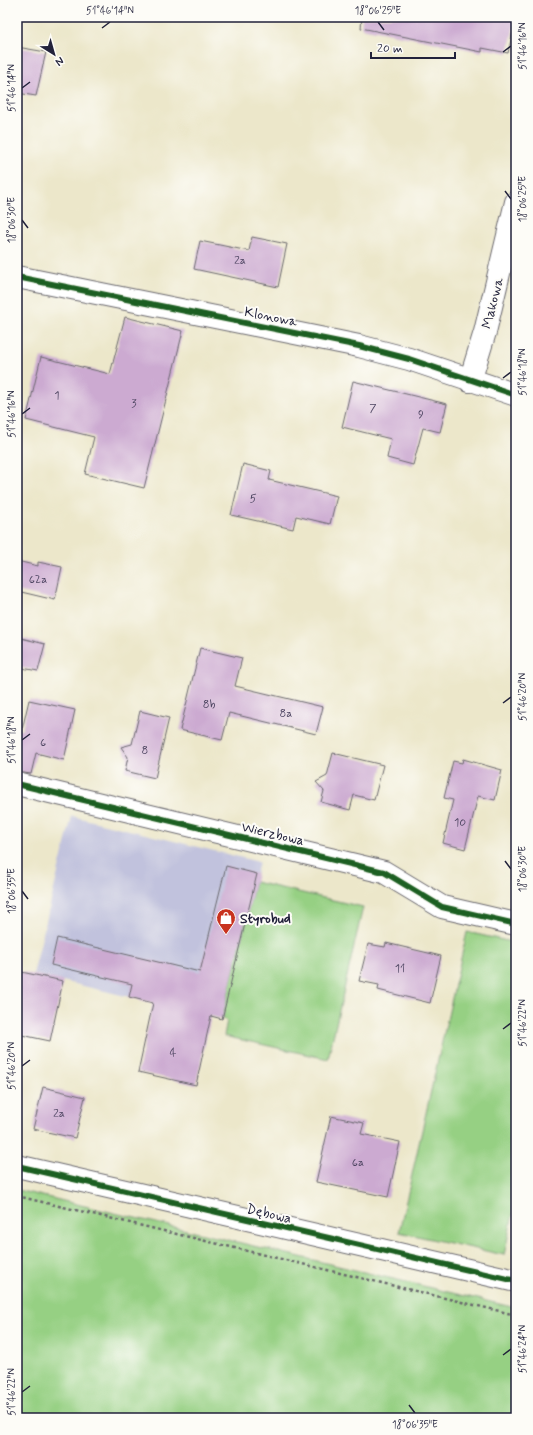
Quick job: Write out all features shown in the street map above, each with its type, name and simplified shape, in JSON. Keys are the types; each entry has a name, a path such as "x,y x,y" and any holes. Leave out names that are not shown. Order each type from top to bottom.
{"street":[{"name":"Makowa","path":"470,381 485,332 516,202"},
{"name":"Klonowa","path":"17,277 359,346 408,359 516,396"},
{"name":"Wierzbowa","path":"17,784 384,872 442,907 516,924"},
{"name":"Dębowa","path":"17,1166 516,1281"}],"path":[{"path":"17,1196 516,1315"}],"shaded area":[{"path":"72,816 259,862 222,1019 33,974"}],"green space":[{"path":"255,882 363,907 328,1059 224,1036 227,1020 222,1019"},
{"path":"467,932 516,943 516,1201 504,1255 399,1232"},
{"path":"17,1190 516,1308 516,1418 17,1418"}],"building":[{"path":"362,17 516,17 508,53 482,48 482,52 361,28"},
{"path":"17,47 46,52 36,96 17,93"},
{"path":"252,237 287,244 278,287 194,269 200,241 249,251"},
{"path":"125,317 183,331 144,488 85,474 94,437 26,420 41,357 110,374"},
{"path":"353,381 447,404 440,432 423,428 413,465 387,458 391,439 342,427"},
{"path":"243,464 271,471 269,480 337,496 330,524 296,516 293,529 231,515"},
{"path":"17,561 38,566 38,562 62,567 55,600 17,591"},
{"path":"17,637 45,644 38,671 17,667"},
{"path":"200,648 242,658 235,686 323,707 316,734 229,713 222,740 180,730"},
{"path":"29,700 75,710 64,760 36,753 31,774 17,772 17,729 22,730"},
{"path":"140,711 169,718 155,778 125,771 128,757 121,747 132,744"},
{"path":"333,753 383,765 374,800 354,795 350,810 321,802 324,791 316,782 327,776"},
{"path":"463,759 502,770 495,800 478,796 465,849 443,843 453,800 444,798 453,761 462,763"},
{"path":"226,866 257,874 222,1019 211,1016 196,1085 138,1072 153,1003 129,997 132,984 51,965 57,938 200,972"},
{"path":"386,943 441,956 430,1003 378,990 379,985 359,981 368,944 385,947"},
{"path":"17,971 63,981 50,1041 17,1034"},
{"path":"43,1087 85,1097 75,1138 33,1129"},
{"path":"331,1116 364,1123 361,1134 400,1142 388,1197 316,1182"}],"cycle path":[{"path":"17,277 359,346 409,359 516,395"},
{"path":"17,784 384,872 442,907 516,924"},
{"path":"17,1166 516,1281"}],"place":[{"name":"Styrobud","path":"226,935"}]}
